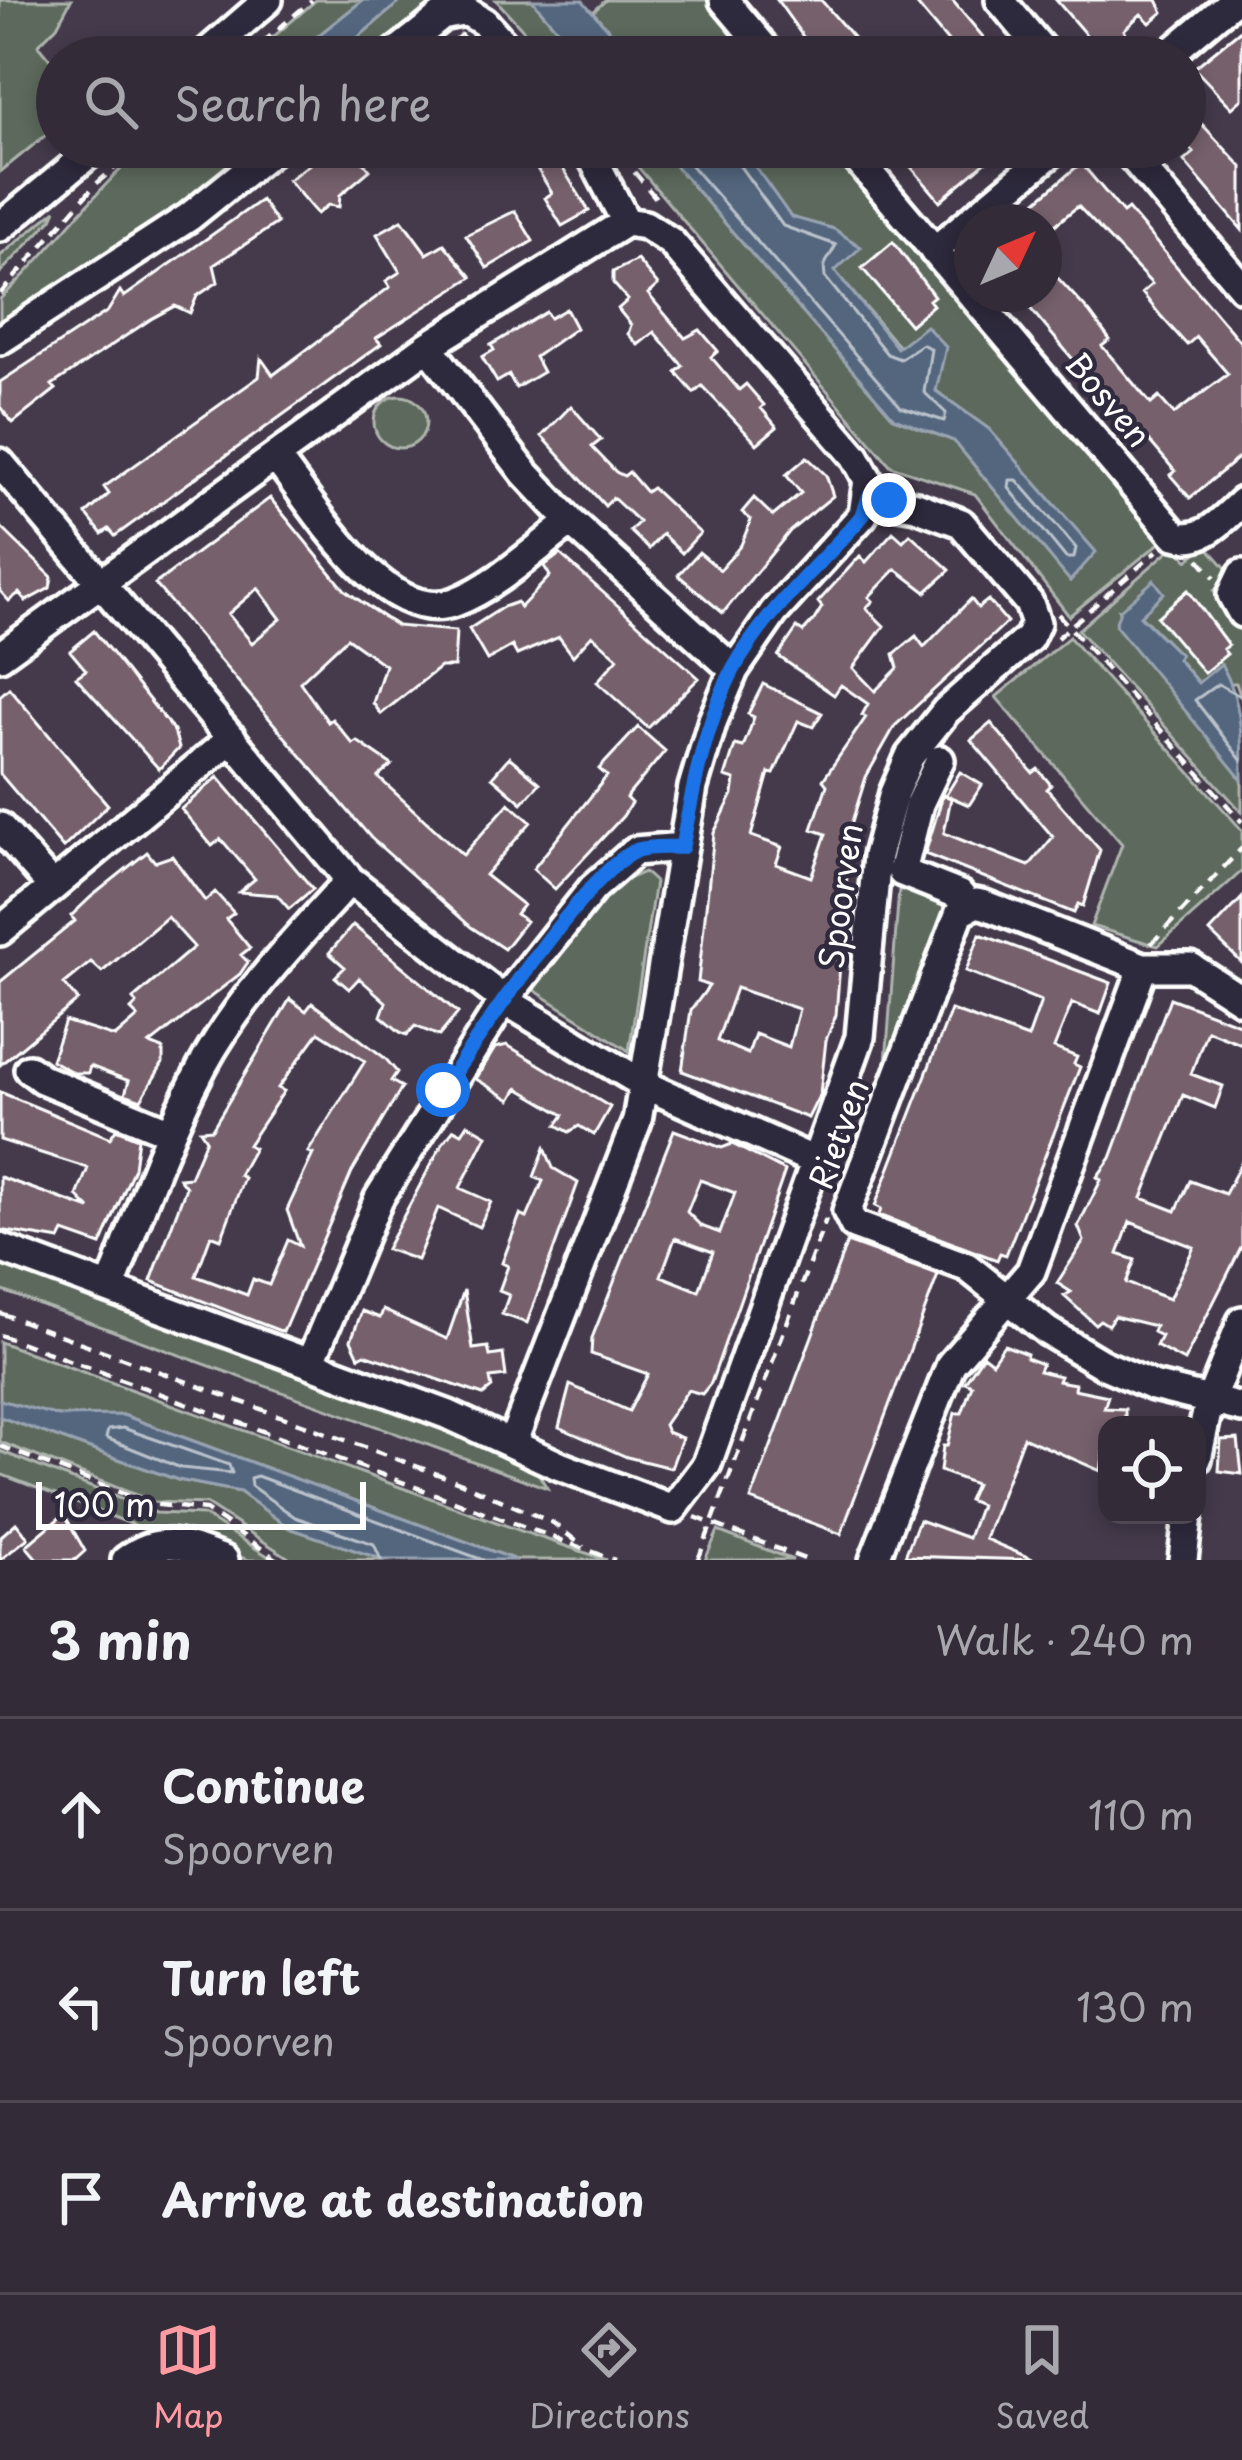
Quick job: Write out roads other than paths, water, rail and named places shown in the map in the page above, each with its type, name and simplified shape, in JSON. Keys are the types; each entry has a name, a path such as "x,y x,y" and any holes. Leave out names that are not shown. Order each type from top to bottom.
{"street":[{"path":"226,36 268,0"},
{"path":"724,0 754,36"},
{"path":"1000,0 1030,36"},
{"path":"1191,36 1234,0"},
{"path":"417,36 442,16 466,10 496,36"},
{"path":"0,238 9,221 73,168"},
{"path":"0,340 189,217 251,168"},
{"path":"598,168 626,222"},
{"name":"Bosven","path":"865,168 1182,538 1206,533 1242,502"},
{"path":"934,251 1033,168"},
{"path":"1142,168 1242,287"},
{"path":"0,656 428,346 626,222 645,225 671,242 855,456 868,480 863,515 774,612 734,670 693,787 645,1085 613,1194 513,1442"},
{"path":"428,346 525,473 571,522 734,670"},
{"path":"276,458 367,572 394,594 426,604 450,604 478,591 571,522"},
{"path":"0,463 350,880 504,1000 645,1085 815,1161"},
{"name":"Spoorven","path":"0,1248 310,1363 673,1509 707,1464 860,1036 877,856 894,793 910,756 946,711 1029,638 1036,623 1030,602 961,523 869,497"},
{"path":"0,931 232,738"},
{"path":"940,760 919,804 902,872 960,895 968,906 985,905 1143,967 1191,967 1242,1000"},
{"path":"0,827 52,886"},
{"path":"310,1363 379,1198 504,1000 593,888 635,851 682,847"},
{"path":"111,1287 170,1132 204,1064 247,999 350,880"},
{"name":"Rietven","path":"968,906 960,912 848,1219 967,1268 1102,1364 1209,1402 1242,1408"},
{"path":"874,1560 951,1364 1031,1271 1143,967"},
{"path":"28,1069 170,1132"},
{"path":"1206,1416 1242,1321"},
{"path":"1183,1560 1187,1524"},
{"path":"126,1560 143,1547 167,1540 224,1560"}],"water":[{"path":"363,0 402,0 360,36 318,36"},
{"path":"532,0 582,0 614,36 563,36"},
{"path":"677,168 756,168 791,217 834,229 861,247 835,271 897,348 926,326 946,347 936,391 989,429 1096,552 1070,581 954,441 894,418"},
{"path":"1154,580 1164,593 1140,616 1180,655 1177,659 1198,683 1221,664 1228,677 1239,719 1242,780 1115,625 1120,610"},
{"path":"0,1400 59,1416 123,1415 516,1560 384,1560 289,1528 240,1492 178,1480 0,1417"}]}
